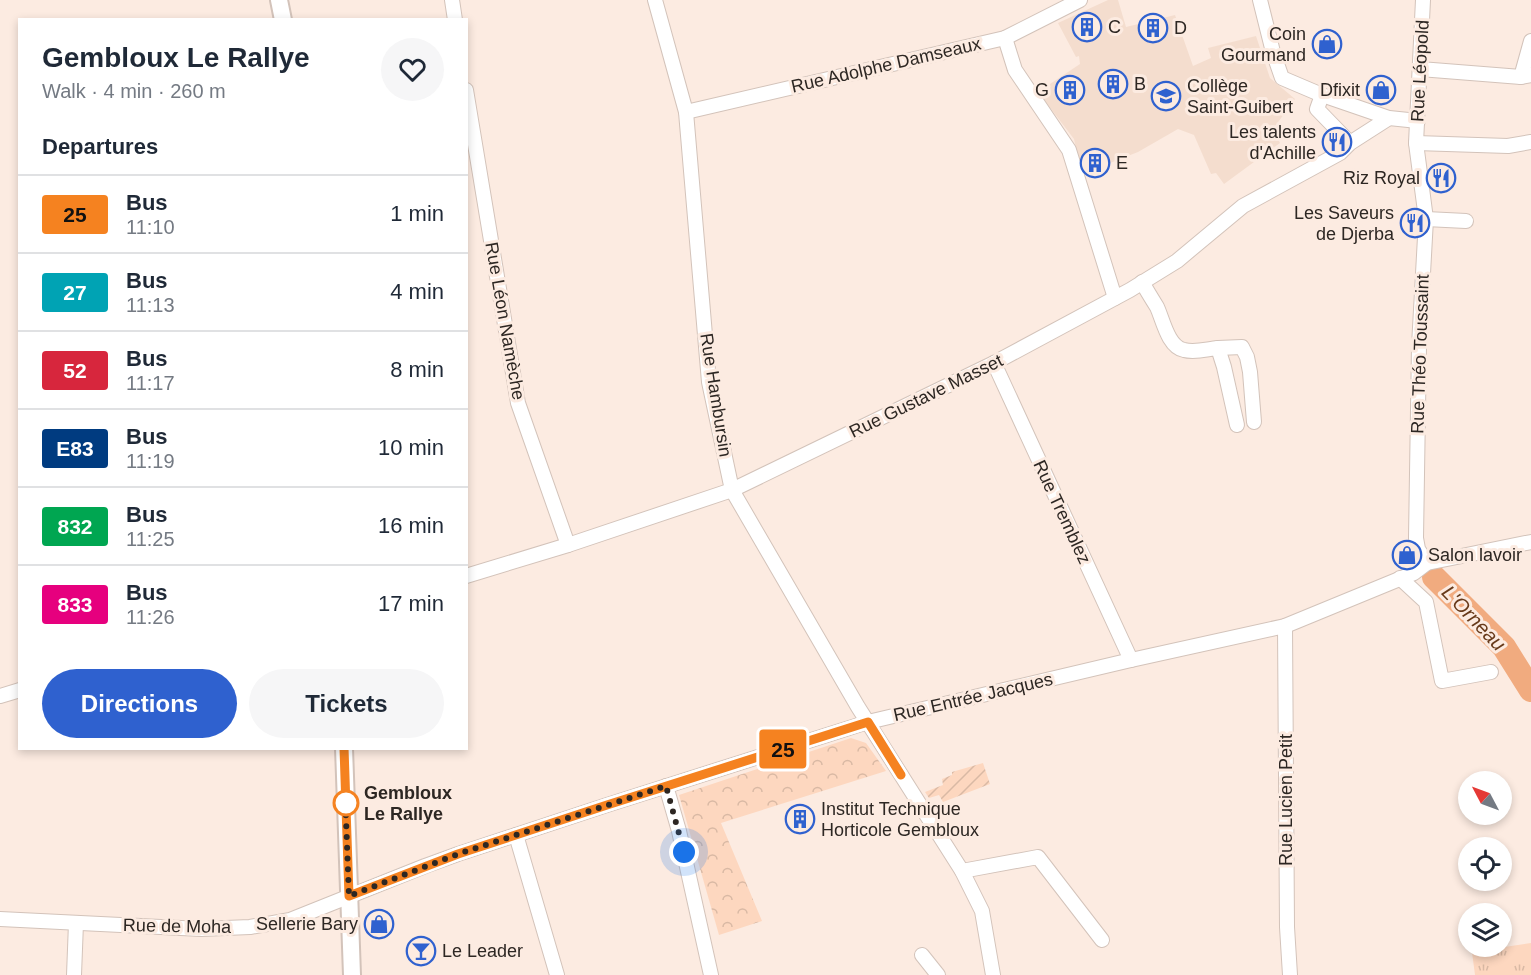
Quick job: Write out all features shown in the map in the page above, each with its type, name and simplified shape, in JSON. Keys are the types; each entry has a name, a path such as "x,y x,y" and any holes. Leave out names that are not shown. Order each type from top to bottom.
{"main road":[{"path":"279,0 283,18"},
{"path":"344,750 352,975"}],"street":[{"path":"452,0 455,18"},
{"name":"Rue Hambursin","path":"655,0 686,112 710,382 732,490 868,722 962,871 982,911 993,975"},
{"name":"Rue Adolphe Damseaux","path":"686,112 1005,38 1080,0"},
{"path":"1260,0 1272,52 1282,78 1322,95 1389,118 1418,121"},
{"name":"Rue Léopold","path":"1416,143 1423,0"},
{"path":"1005,38 1015,70 1069,150 1115,298"},
{"path":"1420,69 1526,76 1531,41"},
{"path":"1322,95 1317,109 1350,143"},
{"name":"Rue Léon Namèche","path":"468,102 518,403 568,545"},
{"name":"Rue Gustave Masset","path":"468,575 568,545 732,490 994,363 1115,298 1177,261 1243,206 1340,153 1350,143 1389,118"},
{"path":"1416,143 1493,150 1531,142"},
{"name":"Rue Théo Toussaint","path":"1416,143 1426,219 1419,346 1416,538 1418,549 1426,563"},
{"path":"1426,219 1466,221"},
{"path":"1142,282 1170,337 1181,350 1242,347 1247,357 1254,422"},
{"path":"1218,348 1237,425"},
{"name":"Rue Tremblez","path":"994,363 1131,660"},
{"path":"1426,563 1531,542"},
{"name":"Rue Entrée Jacques","path":"349,896 425,866 516,835 868,722 1285,626 1400,579 1426,563"},
{"path":"1400,579 1426,602 1442,681 1491,672"},
{"name":"Rue Lucien Petit","path":"1285,626 1287,927 1290,975"},
{"path":"0,696 18,691"},
{"path":"666,786 679,831 711,975"},
{"path":"516,835 557,975"},
{"path":"962,871 1038,856 1102,940"},
{"name":"Rue de Moha","path":"0,919 201,929 250,927 290,920 349,896"},
{"path":"74,975 76,923"},
{"path":"922,955 938,975"}],"shaded area":[{"name":"Collège Saint-Guibert","path":"1108,0 1118,0 1126,27 1175,15 1193,66 1211,58 1208,48 1256,36 1270,78 1295,99 1273,129 1280,143 1224,184 1216,173 1211,174 1194,135 1178,129 1138,152 1082,174 1074,139 1038,92 1080,64 1079,56 1076,57 1058,23"}],"green space":[{"path":"851,738 866,743 886,771 721,823 762,921 719,935 679,795"},
{"path":"983,763 990,784 943,802 939,795 929,798 925,792 943,785 942,779 952,775 952,772"},
{"path":"1531,943 1531,975 1475,975 1473,957 1512,957 1512,946"}],"waterway":[{"name":"L'Orneau","path":"1434,577 1504,647 1531,690"}],"bus line":[{"name":"25","path":"344,750 349,896 458,854 868,722 901,775"}],"place":[{"name":"C","path":"1087,27"},
{"name":"D","path":"1153,28"},
{"name":"Coin Gourmand","path":"1327,44"},
{"name":"B","path":"1113,84"},
{"name":"G","path":"1070,90"},
{"name":"Dfixit","path":"1381,90"},
{"name":"Collège Saint-Guibert","path":"1166,96"},
{"name":"Les talents d'Achille","path":"1337,142"},
{"name":"E","path":"1095,163"},
{"name":"Riz Royal","path":"1441,178"},
{"name":"Les Saveurs de Djerba","path":"1415,223"},
{"name":"Salon lavoir","path":"1407,555"},
{"name":"Gembloux Le Rallye","path":"346,803"},
{"name":"Institut Technique Horticole Gembloux","path":"800,819"},
{"name":"Sellerie Bary","path":"379,924"},
{"name":"Le Leader","path":"421,951"}],"route":[{"path":"346,803 345,793 349,896 458,854 666,786 684,852"}]}
